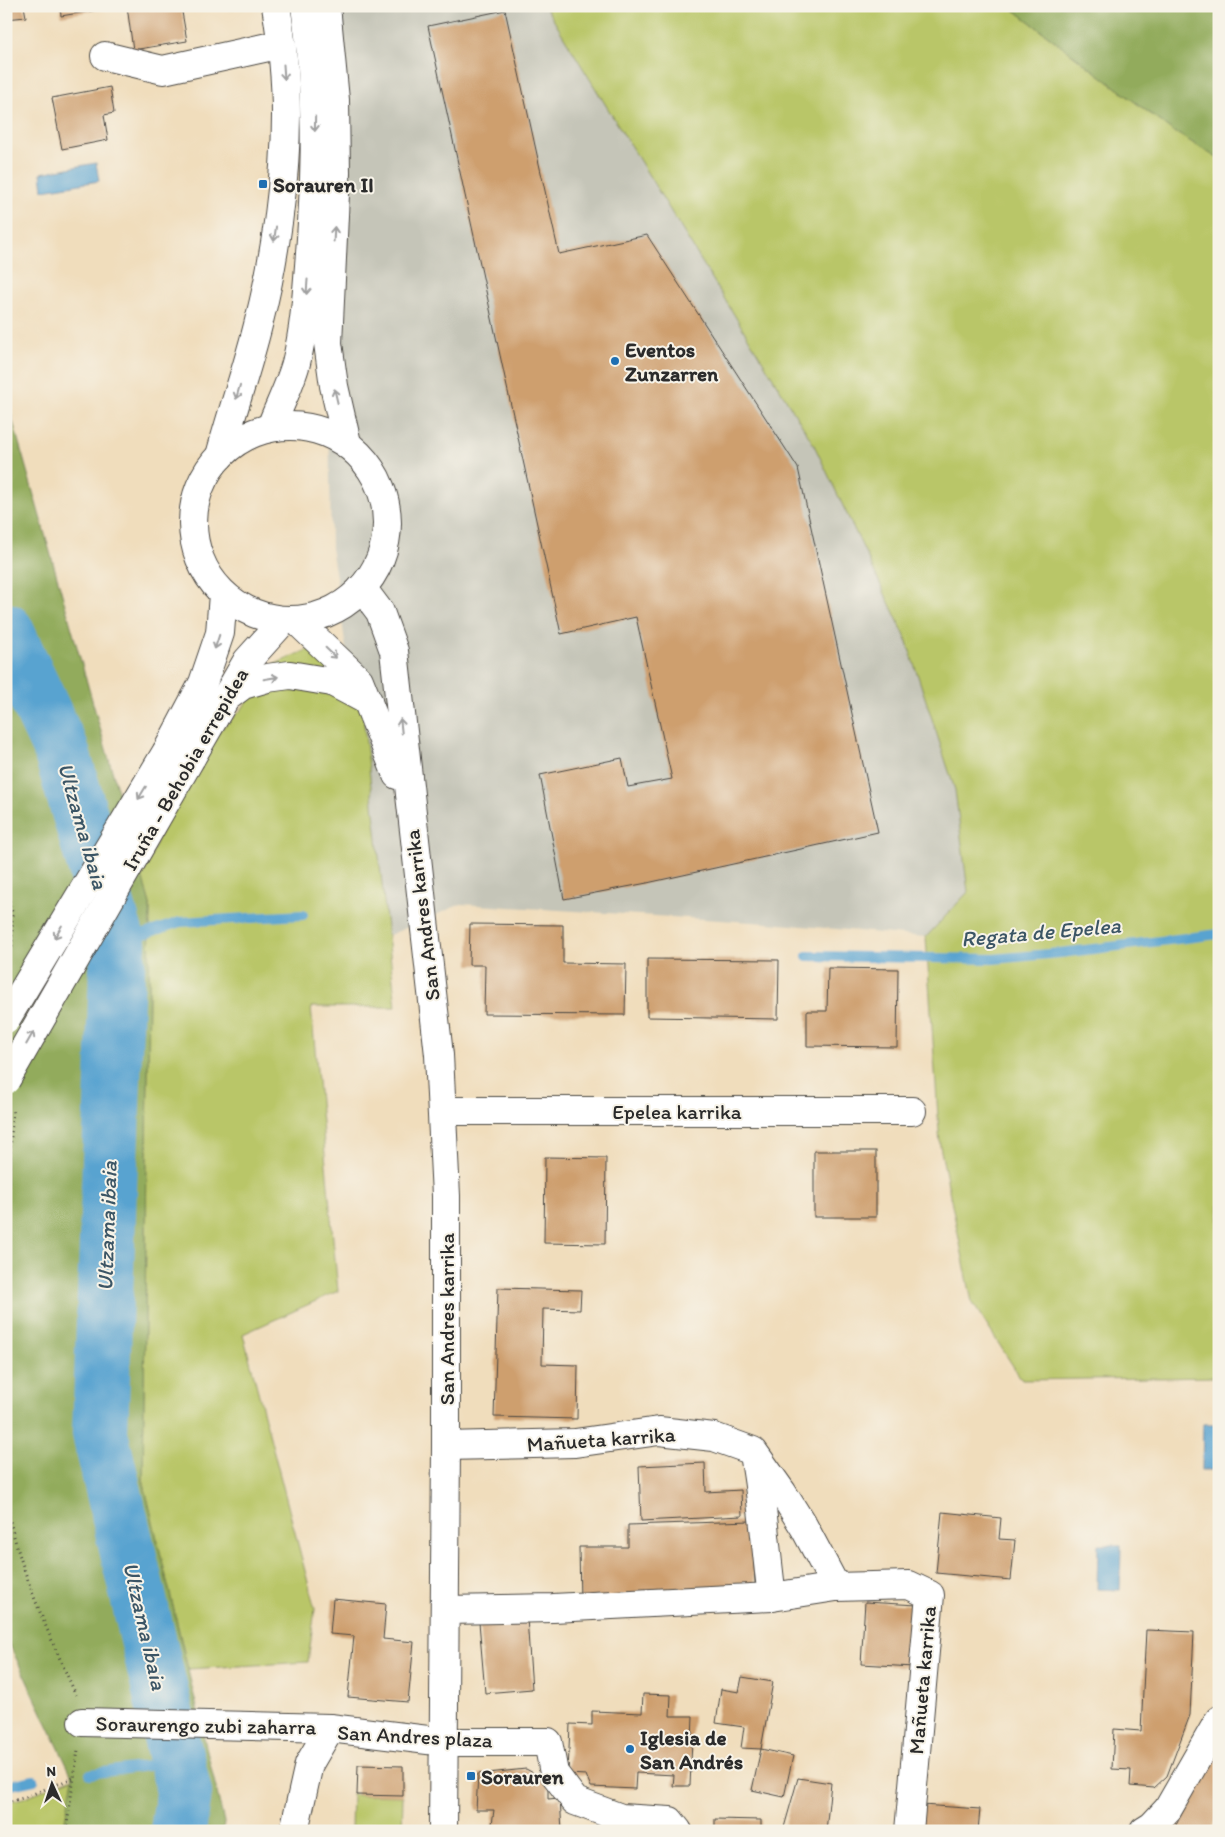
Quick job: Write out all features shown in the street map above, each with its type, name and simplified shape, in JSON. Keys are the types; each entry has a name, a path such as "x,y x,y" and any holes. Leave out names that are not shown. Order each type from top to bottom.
{"main road":[{"path":"220,456 259,322 269,276 284,162 286,115 282,44 276,6"},
{"path":"271,427 296,364 306,312 314,199 315,116 310,37 305,6"},
{"path":"326,6 334,100 336,173 328,343 334,386 347,443"},
{"path":"330,38 333,6"},
{"path":"105,56 164,70 282,44"},
{"path":"301,426 325,431 347,443 367,462 381,486 388,512 387,540 378,566 362,588 343,605 321,615 290,620 255,613 241,607 223,594 209,577 199,558 194,536 193,514 197,493 206,473 220,456 245,436 271,427 301,426"},
{"path":"362,588 380,612 394,651 410,810"},
{"name":"Iruña - Behobia errepidea","path":"6,1080 179,754 220,633 223,594"},
{"path":"290,620 359,680 410,810"},
{"name":"Iruña - Behobia errepidea","path":"6,1019 179,754 227,697 247,661 290,620"},
{"path":"227,697 243,685 267,678 290,675 332,682 368,702"},
{"name":"San Andres karrika","path":"410,810 439,1055 446,1196 443,1831"},
{"name":"Epelea karrika","path":"442,1111 912,1111"},
{"name":"Mañueta karrika","path":"446,1446 575,1443 659,1431 714,1436 753,1451"},
{"path":"753,1451 799,1520 836,1587"},
{"path":"753,1451 763,1505 763,1521 772,1597"},
{"name":"Mañueta karrika","path":"445,1610 553,1608 772,1597 836,1587 908,1585 930,1595 910,1831"},
{"path":"1144,1831 1152,1826 1168,1808 1219,1720"},
{"name":"Soraurengo zubi zaharra","path":"82,1722 330,1728"},
{"name":"San Andres plaza","path":"294,1831 309,1764 330,1728 444,1742 548,1742 554,1773 575,1801 622,1818 670,1821 678,1831"}],"path":[{"path":"6,1502 11,1531 40,1616 78,1699 82,1722 66,1831"},
{"path":"6,1802 23,1798 73,1778"}],"shaded area":[{"path":"317,6 635,6 744,66 1023,935 926,937 768,923 461,904 387,936 331,548 328,343"}],"green space":[{"path":"545,6 1009,6 1173,131 1219,159 1219,1377 1022,1380 972,1302 940,1146 926,937 968,892 955,790 905,636 814,445"},
{"path":"1009,6 1219,6 1219,159 1173,131"},
{"path":"6,397 150,904 143,1480 224,1822 223,1831 63,1831 73,1778 6,1637"},
{"path":"312,648 359,680 396,1007 311,1007 338,1291 243,1334 315,1609 308,1662 188,1669 143,1480 150,904 142,878 191,758 242,709 268,667"},
{"path":"73,1778 65,1831 6,1831 6,1802 23,1798"},
{"path":"352,1794 403,1796 402,1831 351,1831"}],"water":[{"path":"96,163 99,181 43,190 41,173"},
{"path":"1203,1424 1219,1424 1219,1470 1202,1470"},
{"path":"1098,1545 1121,1545 1120,1590 1097,1589"}],"building":[{"path":"6,6 24,6 26,17 6,19"},
{"path":"60,6 115,6 115,7 61,16"},
{"path":"127,6 181,6 187,41 133,50"},
{"name":"Eventos Zunzarren","path":"505,10 559,254 647,235 798,468 878,832 647,883 564,899 540,775 622,758 628,787 672,779 636,617 561,634 428,26"},
{"path":"110,87 114,113 104,115 108,140 62,149 52,98"},
{"path":"470,924 563,925 563,963 626,964 625,1015 484,1014 485,965 469,965"},
{"path":"647,959 779,960 778,1019 647,1017"},
{"path":"828,968 898,969 897,1047 807,1046 807,1011 827,1011"},
{"path":"814,1151 876,1151 876,1217 814,1217"},
{"path":"545,1157 606,1158 605,1244 544,1243"},
{"path":"498,1288 581,1290 580,1310 543,1309 542,1364 578,1365 577,1419 494,1417"},
{"path":"705,1463 706,1492 741,1490 742,1516 641,1521 639,1466"},
{"path":"942,1512 1001,1518 999,1539 1015,1540 1011,1580 936,1573"},
{"path":"751,1521 756,1596 580,1602 579,1547 628,1547 628,1525"},
{"path":"333,1599 386,1604 383,1639 414,1642 408,1702 348,1697 354,1636 330,1634"},
{"path":"865,1602 917,1605 914,1667 861,1664"},
{"path":"527,1618 532,1689 485,1693 479,1622"},
{"path":"1146,1630 1194,1632 1190,1715 1167,1776 1154,1788 1130,1786 1131,1770 1112,1769 1114,1729 1141,1731"},
{"path":"742,1677 773,1682 761,1749 741,1748 744,1727 716,1723 721,1689 739,1692"},
{"name":"Iglesia de San Andrés","path":"643,1694 671,1695 670,1716 693,1716 690,1786 673,1786 674,1775 636,1773 635,1789 591,1787 586,1775 568,1774 570,1724 592,1725 592,1711 642,1713"},
{"path":"761,1749 793,1756 784,1797 752,1790"},
{"path":"1212,1754 1219,1757 1219,1815 1211,1831 1173,1831"},
{"path":"358,1765 403,1766 403,1796 357,1795"},
{"path":"526,1769 548,1781 548,1799 560,1798 562,1831 491,1831 494,1810 476,1810 478,1774"},
{"path":"798,1778 831,1783 826,1831 783,1831"},
{"path":"922,1805 980,1809 978,1831 920,1831"},
{"path":"715,1819 761,1820 761,1831 715,1831"}],"waterway":[{"name":"Ultzama ibaia","path":"6,631 61,750 118,943 100,1433 184,1793 178,1831"},
{"name":"Regata de Epelea","path":"118,943 180,922 303,915"},
{"name":"Regata de Epelea","path":"807,956 993,959 1219,934"},
{"path":"90,1774 176,1762"},
{"path":"6,1786 34,1780"}],"place":[{"name":"Sorauren II","path":"263,184"},
{"name":"Eventos Zunzarren","path":"615,361"},
{"name":"Iglesia de San Andrés","path":"630,1749"},
{"name":"Sorauren","path":"471,1776"}]}
